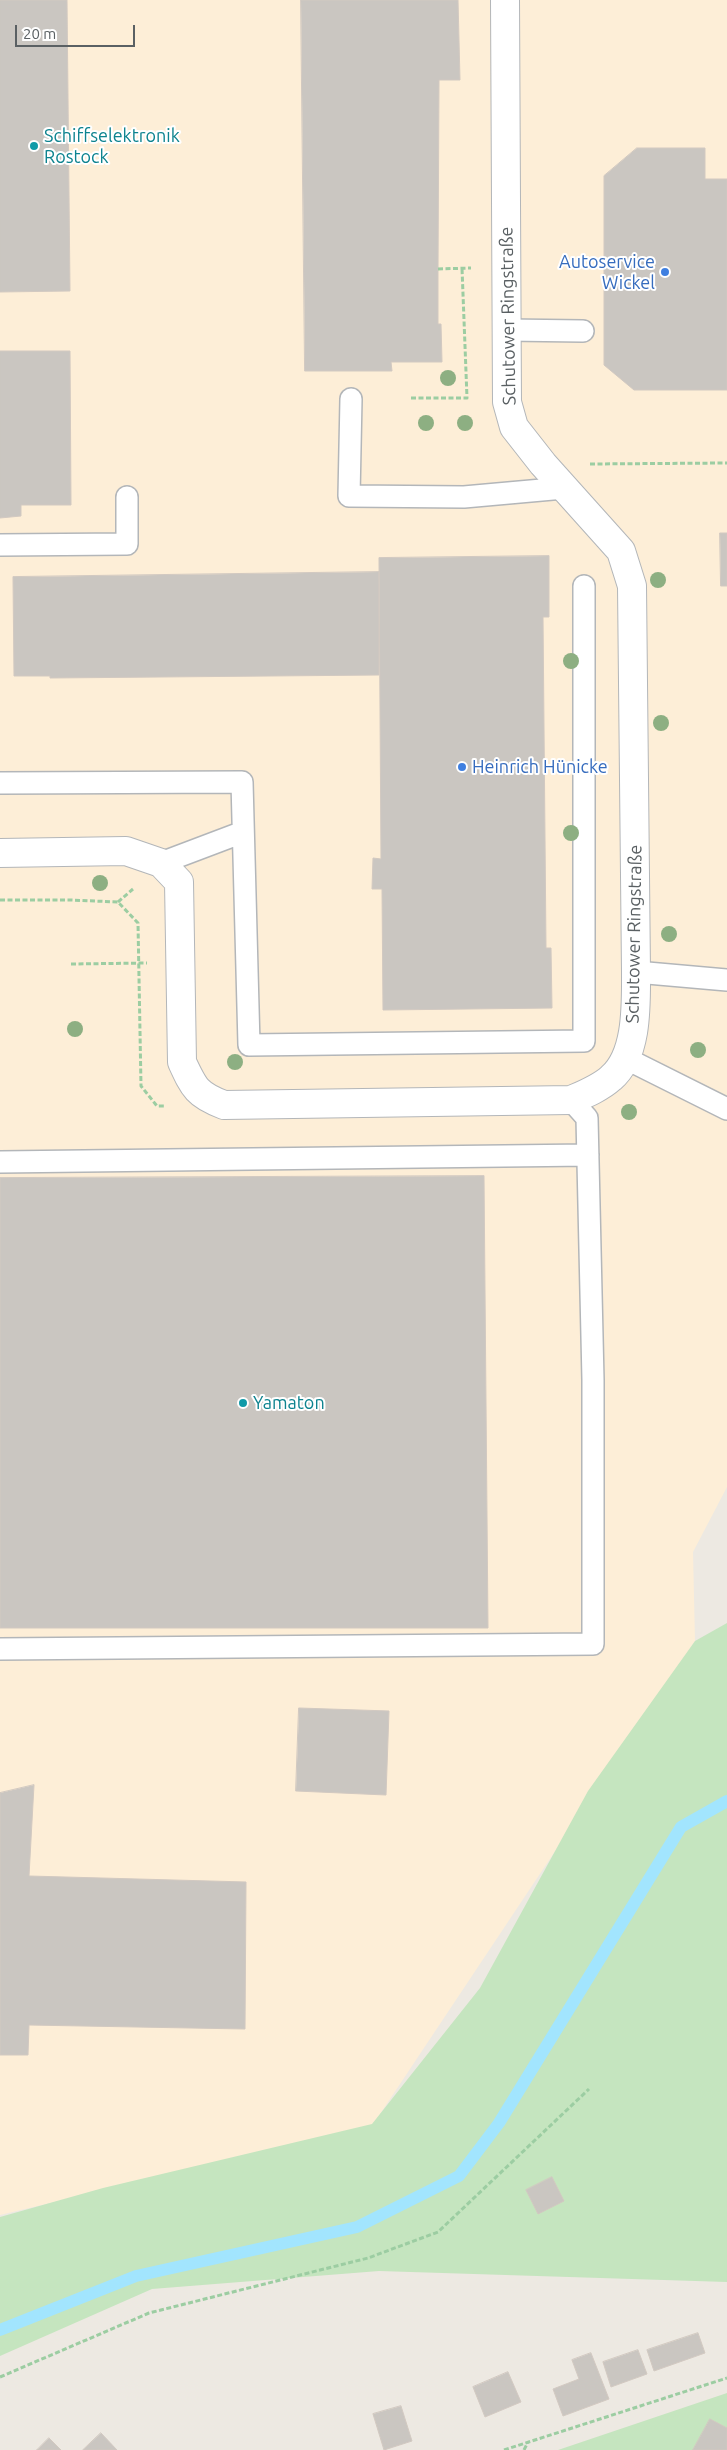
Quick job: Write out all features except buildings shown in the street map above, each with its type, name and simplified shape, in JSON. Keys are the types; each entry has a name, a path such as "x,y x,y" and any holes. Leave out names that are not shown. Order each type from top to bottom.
{"street":[{"name":"Schutower Ringstraße","path":"0,853 126,851 161,863 178,882 182,1062 192,1083 205,1098 224,1106 571,1100 592,1092 613,1077 625,1058 635,1024 636,972 632,586 621,551 543,464 514,427 507,402 506,0"}],"lane":[{"path":"507,330 583,332"},
{"path":"351,399 349,496 464,497 564,488"},
{"path":"0,545 127,544 127,498"},
{"path":"0,784 242,782 249,1045 584,1041 584,586"},
{"path":"161,863 243,832"},
{"path":"636,972 727,980"},
{"path":"625,1058 727,1109"},
{"path":"0,1650 593,1644 592,1380 587,1118 571,1100"},
{"path":"0,1162 588,1155"}],"path":[{"path":"411,398 467,398 462,268"},
{"path":"543,464 727,463"},
{"path":"0,900 118,902 138,923 141,1086 157,1106 224,1106"},
{"path":"71,964 180,963"},
{"path":"0,2377 149,2313 368,2258 438,2232 589,2089"},
{"path":"504,2450 727,2378"},
{"path":"524,2450 529,2442"}],"shaded area":[{"path":"0,0 727,0 727,1487 693,1552 695,1641 372,2126 0,2215"}],"green space":[{"path":"727,1623 727,2282 379,2271 152,2289 0,2356 0,2217 103,2188 372,2124 480,1988 588,1791 695,1641"},
{"path":"727,2393 727,2450 558,2450"}],"waterway":[{"path":"0,2330 136,2276 357,2227 459,2176 499,2123 681,1827 727,1801"}],"place":[{"name":"Schiffselektronik Rostock","path":"34,146"},
{"name":"Autoservice Wickel","path":"665,272"},
{"name":"Heinrich Hünicke","path":"462,767"},
{"name":"Yamaton","path":"243,1403"}]}
